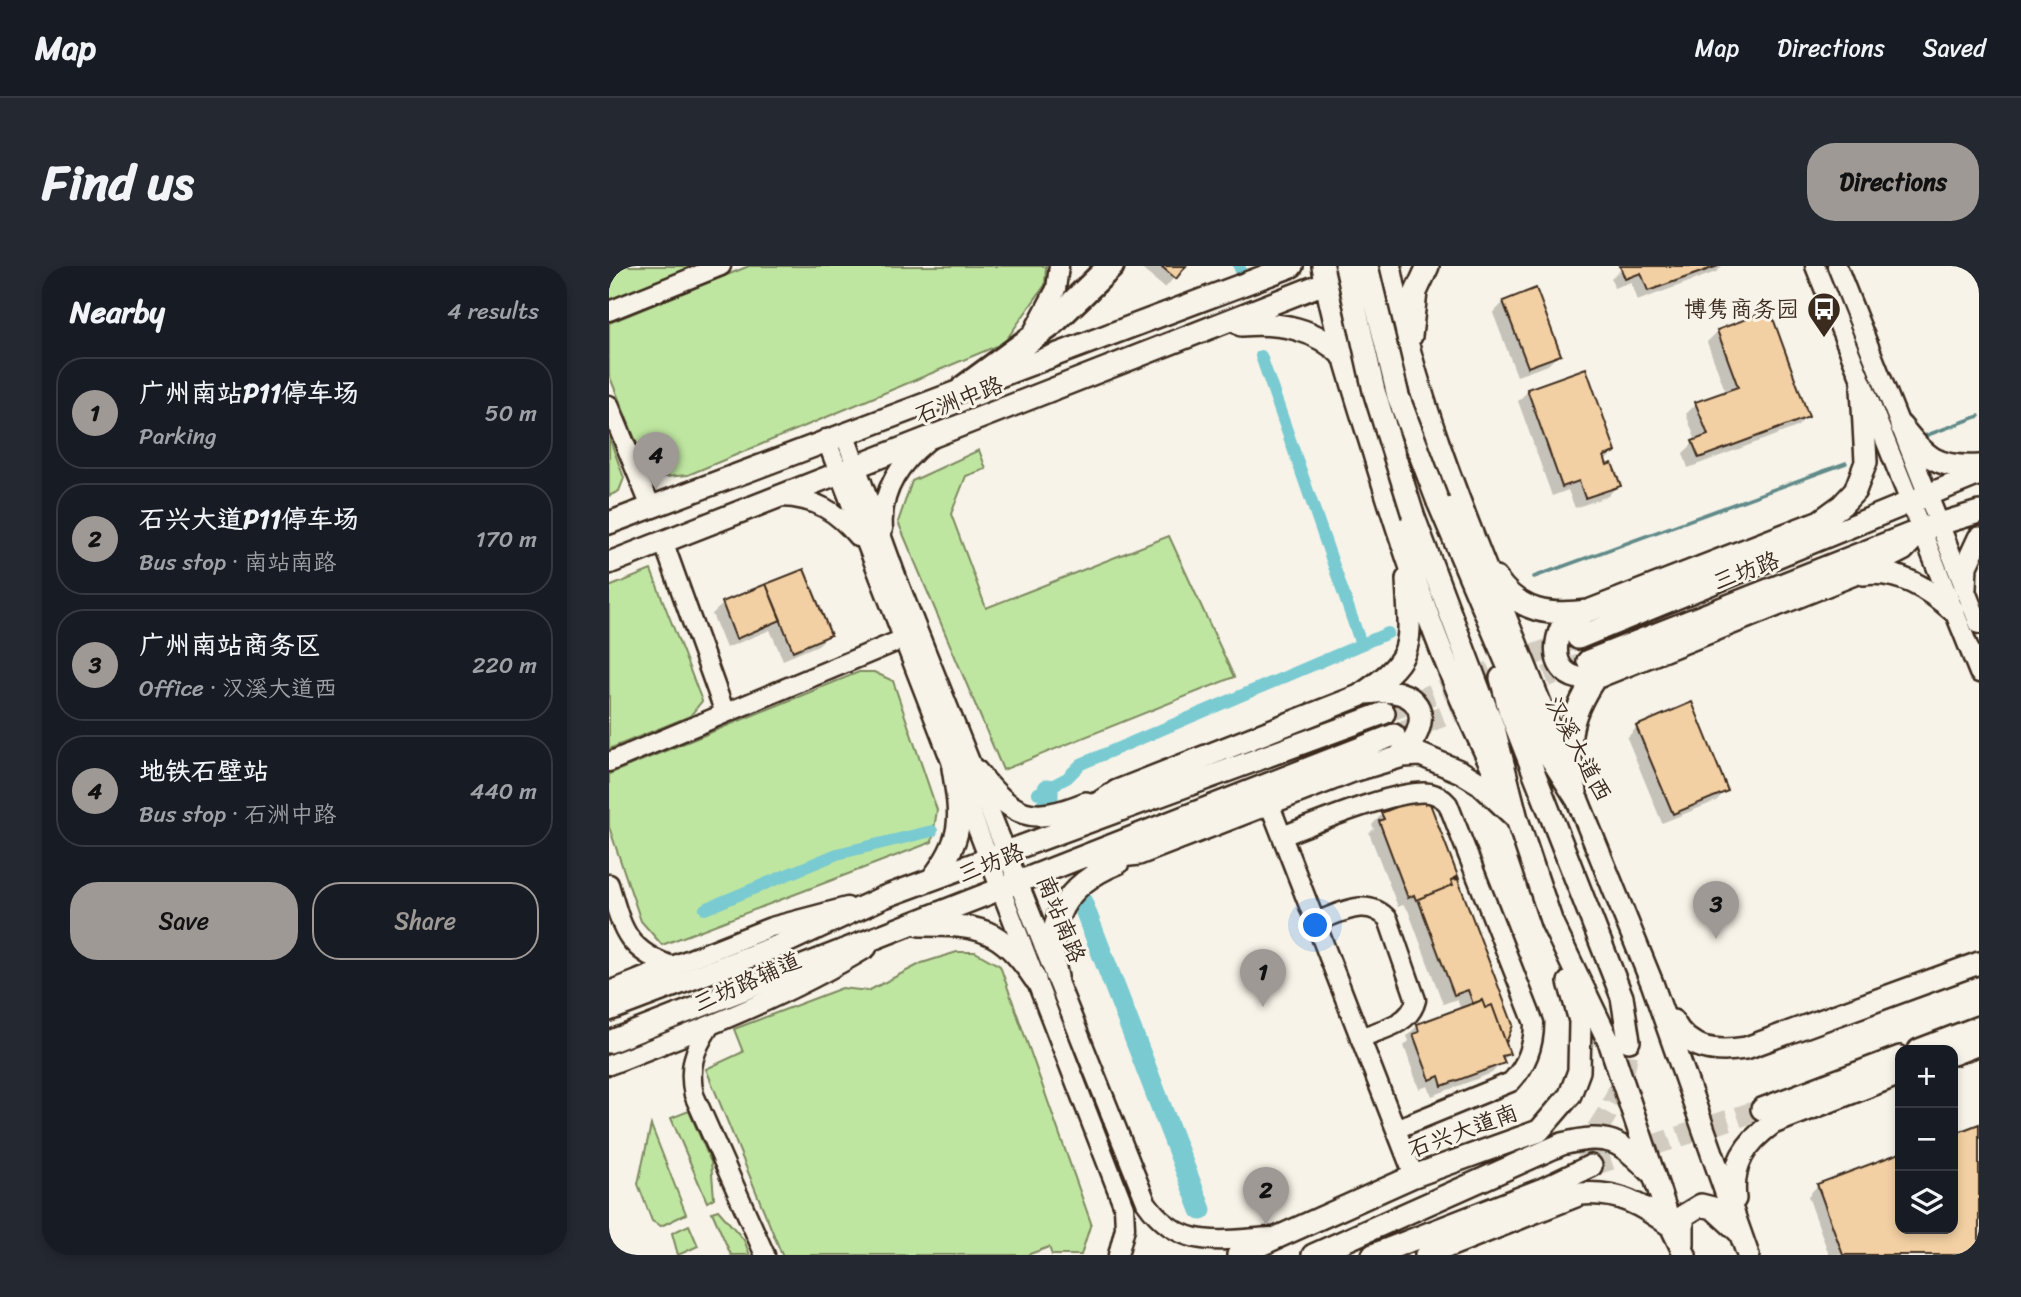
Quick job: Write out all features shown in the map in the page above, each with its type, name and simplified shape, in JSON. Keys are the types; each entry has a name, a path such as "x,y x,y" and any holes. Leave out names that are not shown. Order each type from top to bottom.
{"highway":[{"path":"964,388 1050,325 1111,266"}],"main road":[{"name":"石洲中路","path":"610,522 1213,297 1263,273 1292,266"},
{"path":"1346,266 1374,391 1413,514 1495,732 1517,819 1552,923 1610,1044 1671,1226 1684,1253"},
{"name":"石洲中路","path":"609,563 1222,326 1324,274 1368,266"},
{"name":"汉溪大道西","path":"1368,266 1398,396 1438,502 1540,741 1578,801 1652,983 1748,1255"},
{"path":"1390,266 1411,366 1441,455 1578,801"},
{"path":"1411,366 1411,315 1427,266"},
{"path":"1324,274 1343,351 1406,560 1460,702 1517,819"},
{"path":"1213,297 1222,326 1267,323 1294,328 1343,351"},
{"path":"1343,351 1346,324 1358,312 1372,308 1385,310 1401,328"},
{"path":"1871,390 1866,462 1855,491 1842,505 1820,521 1588,611 1562,626 1555,645 1557,659 1571,677 1586,680 1594,668 1850,576 1896,555 1932,526"},
{"path":"1901,426 1926,457 1949,465 1979,466"},
{"name":"三坊路","path":"1578,638 1979,474"},
{"name":"三坊路","path":"1594,668 1932,526 1979,512"},
{"path":"1965,588 1966,566 1979,538"},
{"path":"976,771 1002,802 1035,816 1055,815 1362,694 1395,671 1405,653 1408,638 1406,560"},
{"path":"1484,561 1500,585 1541,612 1556,615 1588,611"},
{"path":"1850,576 1874,573 1899,577 1938,597 1954,611"},
{"path":"1476,594 1509,709 1622,996 1629,1041"},
{"path":"1578,801 1569,752 1570,728 1594,668"},
{"path":"1362,694 1395,692 1411,698 1416,705 1421,728 1413,746 1398,757"},
{"name":"三坊路","path":"609,1010 778,946 884,897 1384,713"},
{"name":"三坊路","path":"609,1042 1394,735"},
{"path":"1057,976 1052,939 1065,904 1083,881 1098,871 1269,803 1398,757 1422,755 1461,772 1479,783 1517,819"},
{"path":"931,880 949,858 959,831 953,768"},
{"path":"1052,834 1117,791"},
{"path":"1061,863 1139,854"},
{"name":"石兴大道南","path":"1238,1255 1414,1176 1539,1131 1570,1096 1579,1071 1582,1049 1580,1021 1552,923"},
{"path":"904,927 968,925 985,930 1007,944 1035,979"},
{"path":"1652,983 1676,1027 1689,1042 1706,1049 1727,1051 1746,1048 1979,963"},
{"path":"1932,1045 1979,1027"},
{"path":"1958,1052 1979,1044"},
{"path":"1762,1109 1895,1060"},
{"path":"1740,1233 1733,1182 1743,1151 1758,1133 1773,1123 1895,1076"},
{"path":"1539,1131 1559,1136 1577,1155"},
{"path":"1373,1255 1543,1189 1597,1138 1624,1146 1655,1176"},
{"path":"1313,1255 1577,1155"},
{"path":"1436,1253 1581,1194 1603,1192 1625,1198 1671,1226"},
{"path":"1684,1253 1683,1216 1700,1205 1713,1208 1740,1233"}],"street":[{"path":"609,311 721,266"},
{"path":"1028,341 1056,289 1059,266"},
{"path":"1815,266 1932,526 1965,588 1979,624"},
{"path":"1837,266 1871,390 1901,426 1920,499"},
{"path":"609,405 651,507"},
{"name":"南站南路","path":"835,436 876,545 976,771 1035,979 1124,1208 1125,1228 1118,1255"},
{"path":"774,497 798,497 832,511 876,545 888,487 912,453 927,441"},
{"path":"1932,526 1954,611 1979,673"},
{"path":"663,541 725,713"},
{"name":"南站南路","path":"876,545 903,639 953,768 998,855"},
{"path":"609,762 903,639"},
{"path":"1282,836 1381,801 1427,793 1440,797 1448,804 1534,1023 1534,1037 1518,1075 1511,1082 1396,1129"},
{"path":"1269,803 1414,1176"},
{"path":"609,884 624,932 636,948 672,967"},
{"name":"南站南路","path":"1009,884 1057,976 1146,1202 1158,1219 1176,1232 1196,1240 1285,1236"},
{"name":"三坊路辅道","path":"609,991 771,927 884,897"},
{"path":"1315,922 1366,905 1379,908 1388,919 1416,1000 1414,1010 1406,1020 1360,1038"},
{"name":"三坊路辅道","path":"609,1065 709,1027 815,980 904,927"},
{"path":"709,1027 698,1043 692,1061 690,1077 694,1096 765,1255"}],"green space":[{"path":"609,266 694,266 609,301"},
{"path":"749,266 1046,266 1045,285 1004,343 688,475 665,477 648,471 609,375 609,323"},
{"path":"609,437 624,478 619,491 609,496"},
{"path":"979,450 986,469 966,476 951,514 986,608 1169,536 1234,677 1003,770 898,522 912,481"},
{"path":"651,570 702,701 690,716 609,749 609,587"},
{"path":"859,672 874,672 893,681 937,810 932,842 662,945 641,921 609,827 609,774"},
{"path":"957,952 975,952 1000,966 1091,1223 1081,1255 1052,1255 1049,1247 1027,1255 782,1255 706,1069 743,1052 734,1029 842,988 868,991 922,963"},
{"path":"689,1111 711,1162 714,1198 707,1202 671,1118"},
{"path":"651,1125 686,1214 661,1226 652,1221 638,1184"},
{"path":"718,1210 744,1240 750,1255 731,1255 712,1212"},
{"path":"689,1225 698,1246 678,1255 672,1233"}],"building":[{"path":"1161,266 1186,266 1176,279"},
{"path":"1620,266 1718,266 1648,291 1641,273 1625,279"},
{"path":"1536,288 1561,355 1528,367 1503,301"},
{"path":"1770,310 1809,417 1699,458 1692,441 1708,435 1695,402 1738,387 1717,330"},
{"path":"1586,368 1616,452 1604,456 1607,465 1612,463 1621,486 1585,498 1579,481 1562,487 1527,389"},
{"path":"804,569 831,635 793,651 766,584"},
{"path":"766,584 781,620 736,639 722,602"},
{"path":"1692,702 1728,791 1673,814 1636,726"},
{"path":"1422,797 1425,804 1429,801 1459,879 1451,880 1453,885 1416,900 1414,895 1408,898 1379,821 1384,819 1381,813"},
{"path":"1457,877 1513,1025 1506,1043 1492,1005 1485,1008 1482,1000 1473,1004 1468,990 1454,995 1418,899 1453,885 1451,880"},
{"path":"1482,1000 1485,1008 1492,1005 1510,1054 1502,1056 1505,1063 1442,1086 1439,1076 1430,1080 1413,1034 1419,1032 1417,1024"},
{"path":"1979,1124 1979,1255 1843,1255 1817,1184 1895,1155 1895,1234 1958,1234 1958,1132"}],"waterway":[{"path":"1239,266 1242,274"},
{"path":"1261,356 1361,644"},
{"path":"1922,437 1979,416"},
{"path":"1534,577 1846,463"},
{"path":"1038,793 1067,778 1081,764 1388,633"},
{"path":"1048,789 1048,804"},
{"path":"705,909 837,854 932,831"},
{"path":"1082,902 1201,1210"}],"tunnel":[{"path":"1384,713 1572,640"},
{"path":"1517,688 1588,661"},
{"path":"1394,735 1480,702"},
{"path":"1577,1155 1613,1102 1623,1074 1629,1041"},
{"path":"1591,1166 1762,1109"}],"place":[{"name":"博隽商务园","path":"1824,339"},
{"name":"地铁石壁站","path":"656,490"},
{"name":"广州南站商务区","path":"1716,939"},
{"name":"广州南站P11停车场","path":"1263,1007"},
{"name":"石兴大道P11停车场","path":"1266,1225"}]}
